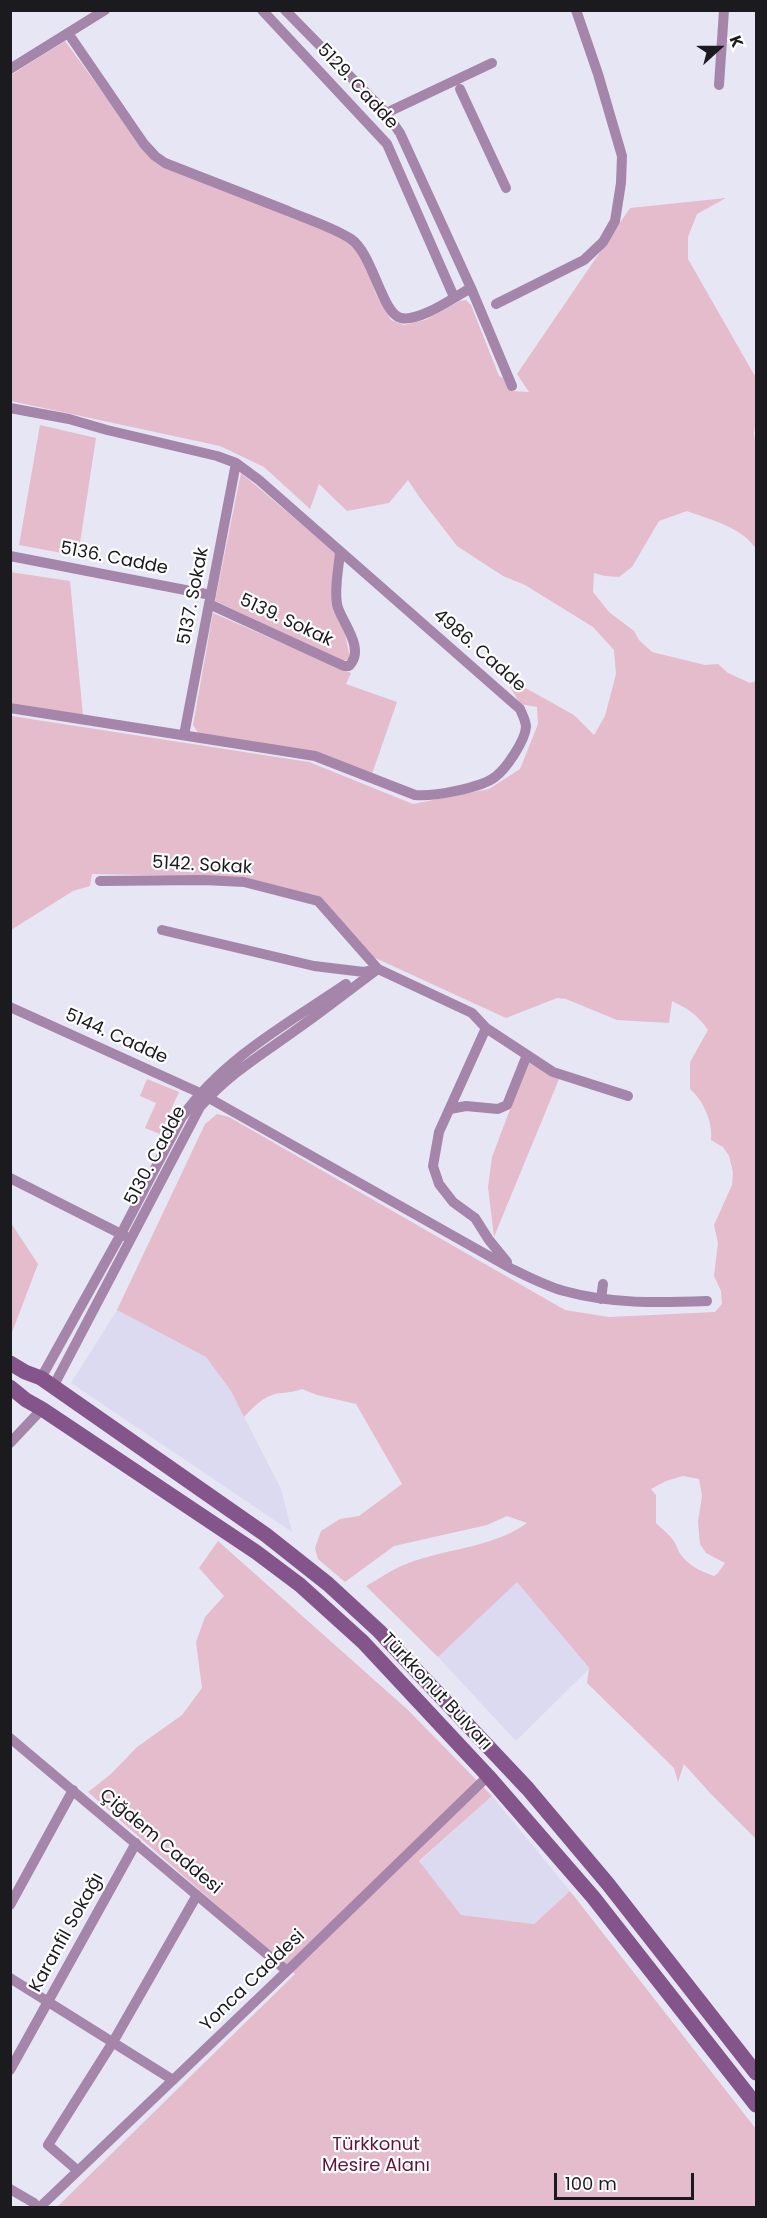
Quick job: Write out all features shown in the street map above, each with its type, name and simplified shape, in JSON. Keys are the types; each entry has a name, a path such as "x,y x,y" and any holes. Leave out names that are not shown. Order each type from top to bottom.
{"street":[{"path":"10,69 105,10"},
{"name":"5129. Cadde","path":"262,10 387,144 454,297"},
{"name":"5129. Cadde","path":"285,10 386,113 400,133 471,288 512,386"},
{"path":"496,304 584,260 603,242 615,221 621,183 622,156 576,10"},
{"path":"719,85 724,10"},
{"path":"68,33 144,144 156,156 165,163 320,224 351,239 365,254 386,301 397,317 404,319 419,316 471,288"},
{"path":"386,113 492,63"},
{"path":"460,89 506,188"},
{"name":"4986. Cadde","path":"10,408 69,419 217,456 236,463 259,480 520,709 526,725 521,745 496,777 484,783 429,796 415,795 315,756 10,708"},
{"name":"5137. Sokak","path":"184,735 236,463"},
{"name":"5139. Sokak","path":"210,599 344,666 349,666 353,661 352,639 350,629 337,604 340,551"},
{"name":"5136. Cadde","path":"10,556 210,599"},
{"name":"5142. Sokak","path":"100,881 244,882 318,902 378,969"},
{"path":"162,930 314,966 364,972 378,969 471,1013 486,1028 554,1071 628,1096"},
{"name":"5130. Cadde","path":"204,1095 300,1028 378,969"},
{"name":"5130. Cadde","path":"47,1382 194,1118 204,1095 235,1059 364,972"},
{"name":"5144. Cadde","path":"10,1007 204,1095 512,1269 562,1291 601,1299 642,1303 707,1301"},
{"path":"486,1028 439,1132 434,1149 433,1166 439,1184 453,1202 475,1218 512,1269"},
{"path":"450,1109 466,1106 498,1108 507,1105 526,1055"},
{"path":"10,1178 126,1237"},
{"path":"601,1299 603,1284"},
{"name":"Türkkonut Bulvarı","path":"10,1363 47,1382 266,1535 328,1584 379,1631 528,1789 608,1884 756,2073"},
{"path":"11,1390 25,1372"},
{"path":"10,1443 42,1409 47,1382"},
{"name":"Türkkonut Bulvarı","path":"11,1390 256,1552 300,1585 378,1657 488,1776 593,1897 756,2105"},
{"name":"Çiğdem Caddesi","path":"10,1738 287,1971"},
{"name":"Yonca Caddesi","path":"38,2208 488,1776"},
{"path":"10,1905 72,1790"},
{"name":"Karanfil Sokağı","path":"10,2070 136,1842"},
{"path":"77,2170 48,2145 113,2042 197,1895"},
{"path":"10,1978 173,2080"},
{"path":"10,2189 34,2203 38,2208"}],"shaded area":[{"path":"117,1310 207,1357 231,1391 281,1489 292,1532 71,1383"},
{"path":"517,1581 589,1669 516,1741 438,1657"},
{"path":"492,1796 570,1891 534,1924 461,1915 419,1862"}],"green space":[{"path":"65,41 148,154 343,237 365,257 375,292 391,320 404,325 425,320 466,300 471,305 499,376 505,379 513,391 529,392 517,374 630,208 726,198 697,214 688,237 688,259 756,378 754,434 756,549 750,541 734,530 687,511 659,521 632,567 619,577 594,573 593,592 609,612 634,631 639,640 652,652 705,665 718,664 728,673 750,683 756,681 756,1839 684,1764 678,1782 674,1768 587,1683 589,1668 517,1582 438,1657 366,1586 395,1569 415,1561 497,1539 527,1523 507,1516 487,1525 394,1546 345,1582 318,1559 315,1548 321,1531 340,1519 359,1516 402,1484 356,1404 302,1389 270,1396 244,1417 231,1391 206,1357 117,1310 205,1124 217,1114 229,1117 565,1310 609,1317 715,1312 722,1304 721,1291 714,1276 718,1243 714,1225 732,1185 733,1172 729,1156 723,1147 711,1140 706,1112 690,1089 690,1062 708,1030 692,1012 672,1001 669,1023 617,1020 566,999 557,998 506,1018 371,956 317,896 244,877 92,874 90,886 73,891 11,930 11,716 309,762 413,804 489,789 520,769 538,724 537,707 520,704 504,676 574,715 594,735 605,716 616,674 614,650 593,627 525,585 503,576 457,546 408,480 389,503 347,511 319,484 310,509 264,467 220,446 11,401 11,75","holes":["683,1476 699,1479 702,1496 698,1522 700,1544 706,1553 725,1563 714,1576 686,1561 675,1543 656,1523 656,1495 651,1489"]},
{"path":"40,425 96,438 78,556 19,545"},
{"path":"241,473 335,552 344,629 350,658 344,661 215,601"},
{"path":"10,572 70,581 83,715 11,703"},
{"path":"213,613 351,673 346,684 397,702 372,774 199,734 193,725"},
{"path":"528,1062 559,1079 494,1237 488,1187 492,1157"},
{"path":"147,1079 179,1092 160,1134 145,1128 156,1103 140,1096"},
{"path":"11,1223 38,1264 11,1335"},
{"name":"Türkkonut Mesire Alanı","path":"218,1541 408,1710 492,1796 419,1861 461,1915 534,1924 570,1891 756,2129 756,2207 56,2208 295,1974 88,1792 111,1774 137,1747 182,1715 202,1688 196,1642 205,1617 224,1596 199,1568"}]}
